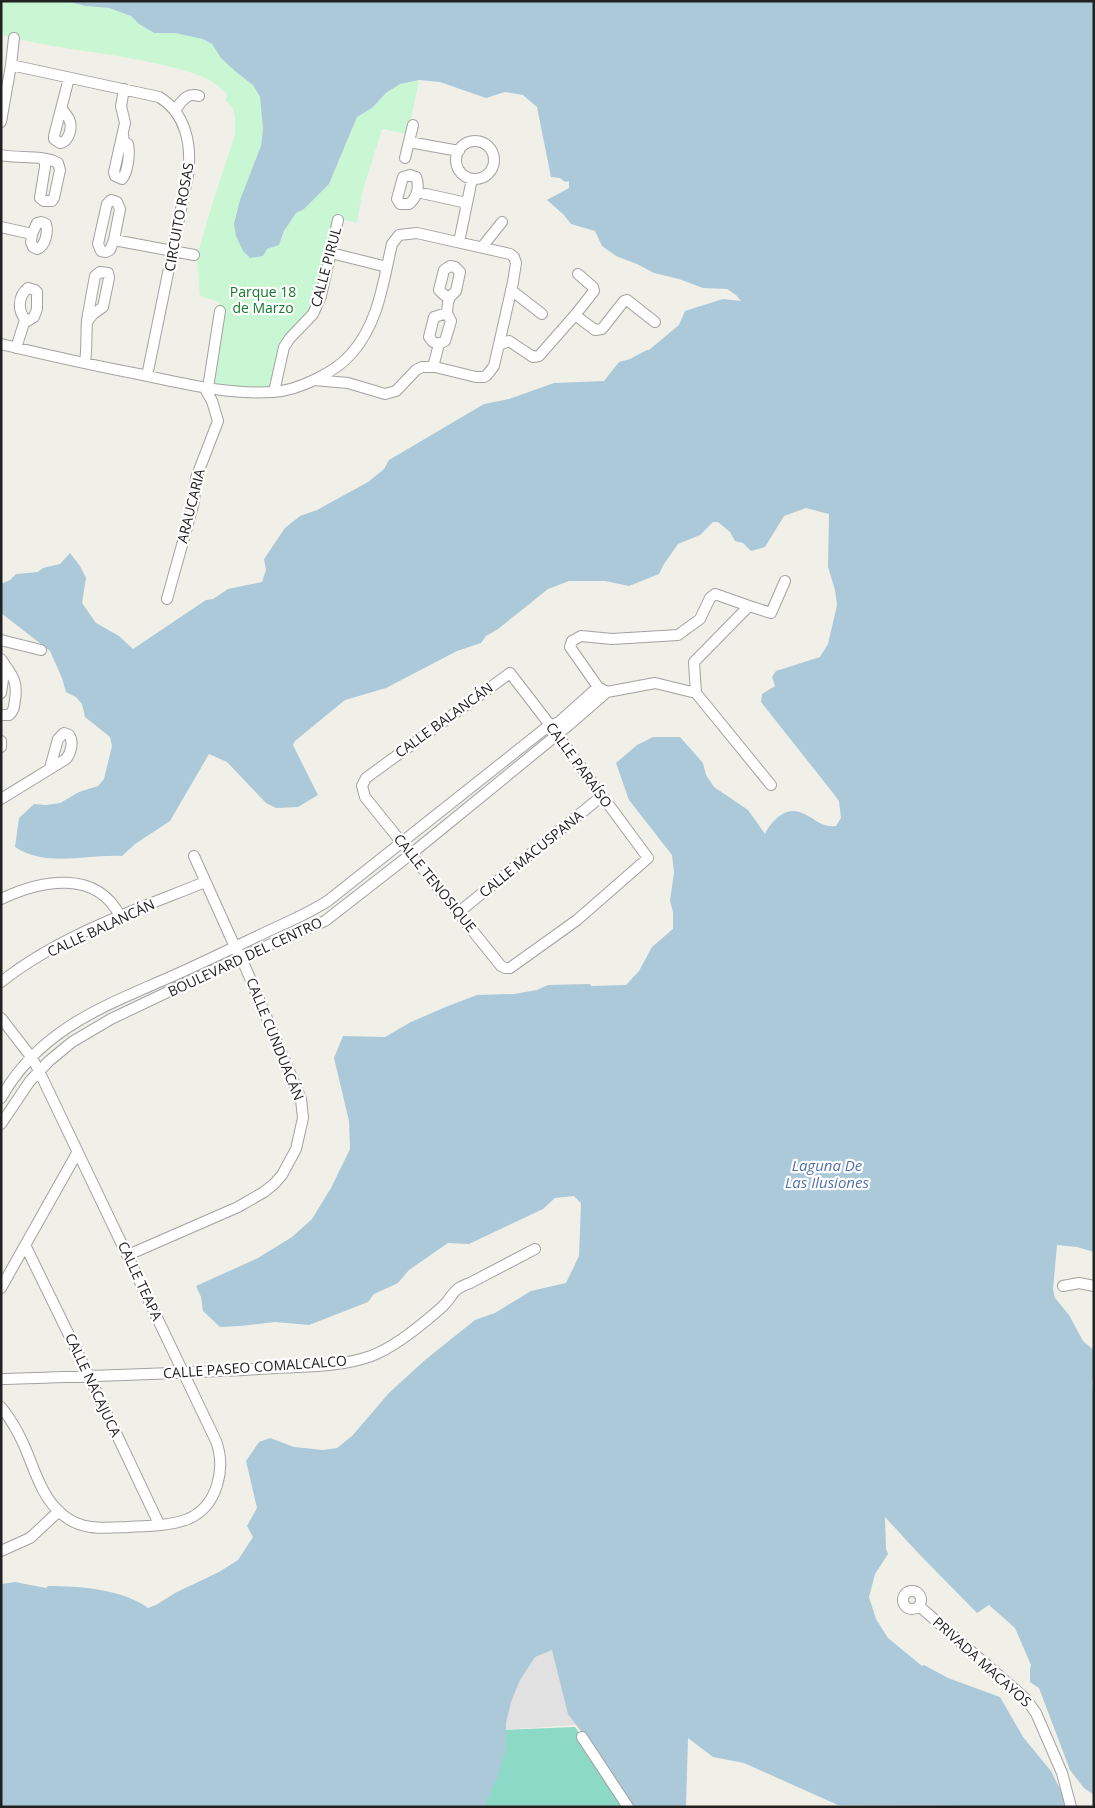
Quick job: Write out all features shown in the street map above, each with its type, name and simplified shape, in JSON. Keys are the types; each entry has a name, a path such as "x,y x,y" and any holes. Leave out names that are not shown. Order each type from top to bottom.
{"street":[{"path":"1,122 14,38"},
{"path":"11,65 160,97 170,103 175,110 186,96 192,94 199,96"},
{"path":"62,108 70,78"},
{"path":"123,135 125,121 121,106 124,89"},
{"name":"CIRCUITO ROSAS","path":"147,376 173,252 190,157 186,136 175,110"},
{"path":"406,158 413,125"},
{"path":"474,140 482,141 490,148 494,158 492,170 481,178 472,179 460,170 456,163 456,155 467,142 474,140"},
{"path":"409,142 458,151"},
{"path":"1,155 15,158 26,156 41,158"},
{"path":"459,242 472,179"},
{"path":"417,192 467,203"},
{"name":"CALLE PIRUL","path":"274,392 283,350 290,338 313,314 321,296 338,220"},
{"path":"482,247 502,222"},
{"path":"1,227 32,234"},
{"path":"1,345 206,388 274,392 298,387 314,380 350,356 367,332 379,303 392,244 399,236 417,233 482,247 510,254 514,257 516,263 511,290 493,370 484,377 476,377 433,367 422,367 416,370 396,391 390,393 333,381 314,380"},
{"path":"114,240 194,255"},
{"path":"331,253 387,267"},
{"path":"448,304 434,317 429,337 433,342 439,344 445,341 451,321 448,304 444,295 439,290 444,270 450,266 456,267 460,272 456,291 448,304"},
{"path":"499,345 509,341 533,356 539,356 594,291 593,287 578,274"},
{"path":"511,290 542,314"},
{"path":"575,315 595,330 599,330 602,329 622,303 627,300 655,322"},
{"path":"206,388 220,311"},
{"path":"14,347 26,320"},
{"path":"85,363 88,341 87,322"},
{"path":"433,367 439,344"},
{"name":"ARAUCARIA","path":"167,599 194,502 196,478 218,421 212,400 206,388"},
{"path":"696,693 654,683 603,689 570,647 570,643 577,637 612,639 678,635 698,621 714,594 771,613 785,581"},
{"path":"749,606 694,662 696,693 771,785"},
{"path":"1,640 42,650"},
{"path":"1,693 3,662"},
{"path":"1,715 9,715 12,711 17,688 16,682 3,662"},
{"name":"CALLE PARAÍSO","path":"510,673 648,858 577,920 512,966"},
{"name":"CALLE BALANCÁN","path":"362,790 362,784 366,778 510,673"},
{"name":"BOULEVARD DEL CENTRO","path":"1,1124 22,1092 39,1071 72,1042 97,1026 241,957 325,921 411,854 557,734 566,722 603,689"},
{"name":"BOULEVARD DEL CENTRO","path":"1,1098 12,1080 32,1058 65,1029 97,1009 181,973 317,908 348,886 550,725 566,722"},
{"path":"1,741 1,747"},
{"path":"1,800 50,768"},
{"name":"CALLE TENOSIQUE","path":"362,790 365,797 501,966 505,968 512,966"},
{"name":"CALLE MACUSPANA","path":"459,912 602,796"},
{"name":"CALLE CUNDUACÁN","path":"128,1255 238,1206 264,1192 282,1175 296,1149 303,1118 301,1099 241,957 194,856"},
{"path":"1,899 33,887 70,882 86,886 103,895 114,905 120,916"},
{"name":"CALLE BALANCÁN","path":"1,982 46,953 120,916 205,882"},
{"name":"CALLE TEAPA","path":"1,1018 32,1058 39,1071 218,1446 221,1462 220,1479 211,1498 196,1514 178,1522 94,1528 76,1523 59,1512"},
{"path":"1,1288 26,1247 77,1153"},
{"name":"CALLE NACAJUCA","path":"26,1247 159,1524"},
{"name":"CALLE PASEO COMALCALCO","path":"1,1379 183,1373 327,1365 370,1356 384,1350 422,1323 445,1304 459,1287 534,1249"},
{"path":"1063,1286 1079,1284 1094,1286"},
{"path":"1,1407 19,1435 46,1495 59,1512 30,1538 1,1551"},
{"name":"PRIVADA MACAYOS","path":"919,1606 1026,1699 1036,1713 1060,1768 1071,1807"},
{"path":"582,1737 628,1807"}],"green space":[{"name":"Parque 18 de Marzo","path":"1,1 66,1 85,6 108,8 131,16 139,24 154,33 175,33 193,36 212,44 221,58 253,85 260,97 263,129 261,146 247,185 267,249 279,245 288,224 296,213 304,209 329,184 357,117 372,108 386,93 400,84 419,80 408,134 382,129 362,193 357,223 338,218 315,305 289,337 272,391 208,388 220,302 200,296 197,257 235,135 235,115 226,101 227,94 213,82 180,69 1,35"},
{"path":"575,1727 628,1807 475,1807 501,1730"}],"shaded area":[{"path":"549,1645 567,1649 591,1724 501,1730 516,1670"}],"water":[{"name":"Laguna De Las Ilusiones","path":"66,1 1094,1 1094,1252 1077,1247 1057,1245 1053,1289 1055,1298 1069,1315 1083,1341 1094,1350 1094,1378 1092,1382 1094,1396 1094,1795 1084,1788 1070,1770 1039,1688 1030,1682 1031,1665 1015,1628 989,1605 977,1613 885,1517 886,1549 888,1554 875,1574 869,1597 876,1619 888,1638 922,1666 924,1665 948,1678 1000,1697 1023,1737 1051,1771 1069,1807 838,1805 744,1763 713,1757 688,1738 686,1807 634,1807 568,1714 552,1650 535,1657 520,1680 511,1702 506,1723 506,1749 497,1778 484,1807 1,1807 1,1584 15,1582 46,1588 48,1586 60,1586 100,1590 126,1597 148,1608 219,1572 238,1560 253,1537 247,1526 257,1508 246,1461 259,1442 270,1438 294,1447 323,1450 337,1448 352,1436 389,1393 425,1360 475,1320 495,1313 531,1291 566,1283 579,1256 581,1203 574,1196 555,1198 543,1209 469,1244 448,1243 409,1270 398,1283 374,1294 368,1302 309,1325 275,1322 220,1327 203,1311 201,1297 196,1286 258,1258 292,1237 312,1219 331,1188 350,1149 349,1121 334,1058 343,1036 385,1037 411,1022 477,995 514,994 537,990 548,985 626,985 639,971 652,947 673,929 673,912 670,901 674,872 672,855 629,800 616,763 637,745 653,737 680,737 703,763 706,775 714,787 748,810 765,834 778,817 788,812 799,812 821,824 830,826 836,826 841,818 839,801 761,702 762,694 775,686 772,677 776,671 820,657 828,644 837,605 835,590 828,567 829,514 806,508 784,516 765,547 751,551 743,543 735,541 730,532 718,522 713,522 700,535 678,544 659,574 629,586 605,581 569,581 548,589 498,629 486,636 481,643 457,651 386,688 345,700 295,741 293,745 318,795 298,807 276,808 266,803 227,762 209,754 170,821 135,844 122,856 53,859 27,853 15,847 19,818 34,804 60,803 79,792 98,786 104,779 112,746 110,737 85,717 82,704 76,697 66,692 50,651 1,613 1,584 10,580 16,574 38,572 43,568 60,564 70,553 86,578 82,603 96,623 119,636 133,649 206,600 213,599 228,589 262,582 266,570 264,559 285,528 300,516 317,510 368,482 384,469 389,460 484,404 509,399 554,383 604,381 619,362 649,350 679,325 685,311 723,299 741,301 727,289 703,288 679,279 654,273 616,256 602,246 595,231 571,224 547,200 569,188 569,181 565,182 560,178 551,177 537,107 523,95 505,92 486,98 440,82 419,80 400,84 386,93 372,108 357,117 329,184 304,209 296,213 284,231 279,245 267,249 263,256 250,258 243,251 236,236 234,224 240,200 261,146 263,129 260,97 253,85 221,58 212,44 203,39 175,33 154,33 139,24 131,16 109,8 85,6"}]}
